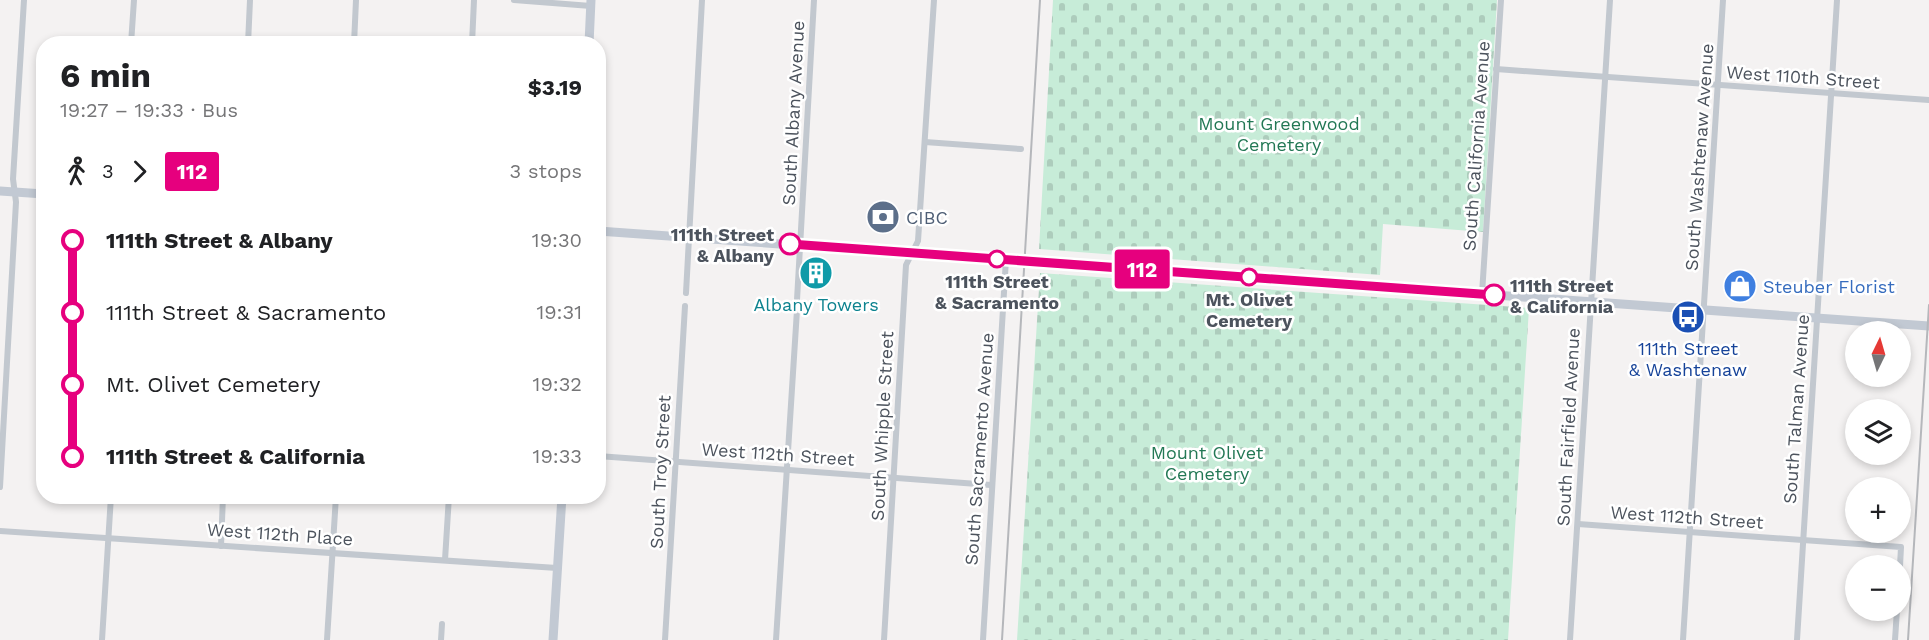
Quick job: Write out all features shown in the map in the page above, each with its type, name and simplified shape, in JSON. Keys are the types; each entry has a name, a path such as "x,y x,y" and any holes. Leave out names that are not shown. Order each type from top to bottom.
{"main road":[{"path":"589,36 591,3"},
{"path":"0,191 36,193"},
{"path":"606,232 1929,326"},
{"path":"553,640 561,504"}],"street":[{"path":"0,487 16,202 13,178 24,0"},
{"path":"132,36 134,0"},
{"path":"248,36 250,0"},
{"path":"354,36 356,0"},
{"path":"472,36 474,0"},
{"path":"514,0 591,3"},
{"path":"686,293 702,0"},
{"name":"South Albany Avenue","path":"797,300 814,0"},
{"name":"South Whipple Street","path":"884,640 906,265 918,241 934,0"},
{"name":"South California Avenue","path":"1482,294 1501,0"},
{"name":"South Fairfield Avenue","path":"1570,640 1610,0"},
{"name":"South Washtenaw Avenue","path":"1683,640 1723,0"},
{"name":"South Talman Avenue","path":"1797,640 1837,0"},
{"name":"West 110th Street","path":"1496,69 1929,100"},
{"path":"925,142 1021,149"},
{"name":"South Sacramento Avenue","path":"983,640 1006,259"},
{"name":"South Troy Street","path":"665,640 685,306"},
{"path":"776,640 797,310"},
{"name":"West 112th Street","path":"606,457 991,485"},
{"path":"102,640 110,504"},
{"path":"221,546 224,504"},
{"path":"327,640 335,504"},
{"path":"445,560 448,504"},
{"name":"West 112th Street","path":"1578,524 1901,547 1901,555"},
{"name":"West 112th Place","path":"0,531 557,568"},
{"path":"1895,640 1896,621"},
{"path":"441,640 442,624"}],"green space":[{"name":"Mount Greenwood Cemetery","path":"1053,0 1497,0 1483,232 1383,224 1380,275 1039,249"},
{"name":"Mount Olivet Cemetery","path":"1040,273 1529,308 1508,640 1017,640"}],"railway":[{"path":"1002,640 1040,0"},
{"path":"1908,640 1929,305"}],"bus line":[{"name":"112","path":"790,244 1494,295"}],"place":[{"name":"CIBC","path":"883,217"},
{"name":"111th Street & Albany","path":"790,244"},
{"name":"111th Street & Sacramento","path":"997,259"},
{"name":"Albany Towers","path":"816,273"},
{"name":"Mt. Olivet Cemetery","path":"1249,277"},
{"name":"Steuber Florist","path":"1740,286"},
{"name":"111th Street & California","path":"1494,295"},
{"name":"111th Street & Washtenaw","path":"1688,317"}]}
